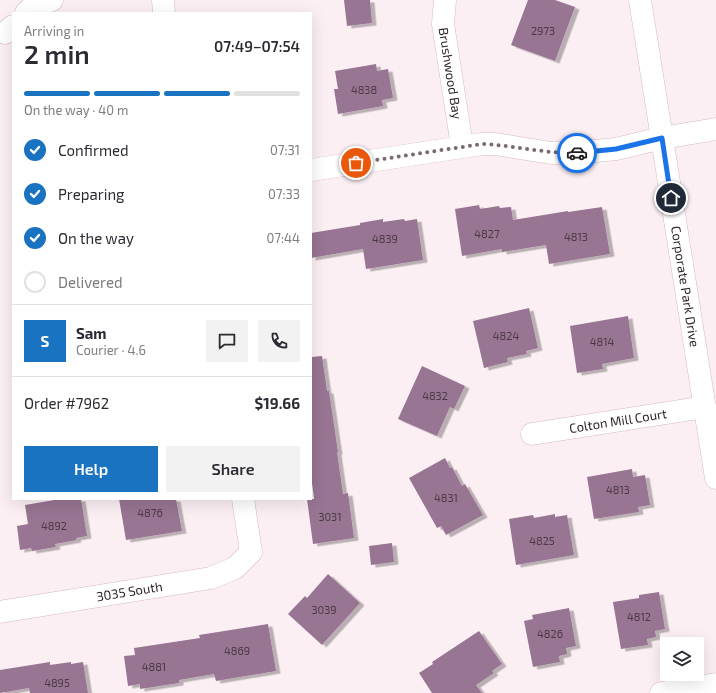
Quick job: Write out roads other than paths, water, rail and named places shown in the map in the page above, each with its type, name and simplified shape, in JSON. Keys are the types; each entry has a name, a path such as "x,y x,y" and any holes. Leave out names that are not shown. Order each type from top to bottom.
{"street":[{"path":"27,12 30,9 52,0"},
{"path":"163,0 164,12"},
{"name":"Brushwood Bay","path":"445,0 443,24 462,146"},
{"name":"Corporate Park Drive","path":"640,0 716,478"},
{"path":"312,170 482,144 495,144 551,153 616,149 662,138 716,129"},
{"name":"Colton Mill Court","path":"532,434 705,407"},
{"name":"3035 South","path":"0,612 211,578 235,568 251,552 243,500"},
{"path":"661,693 716,684"}]}
